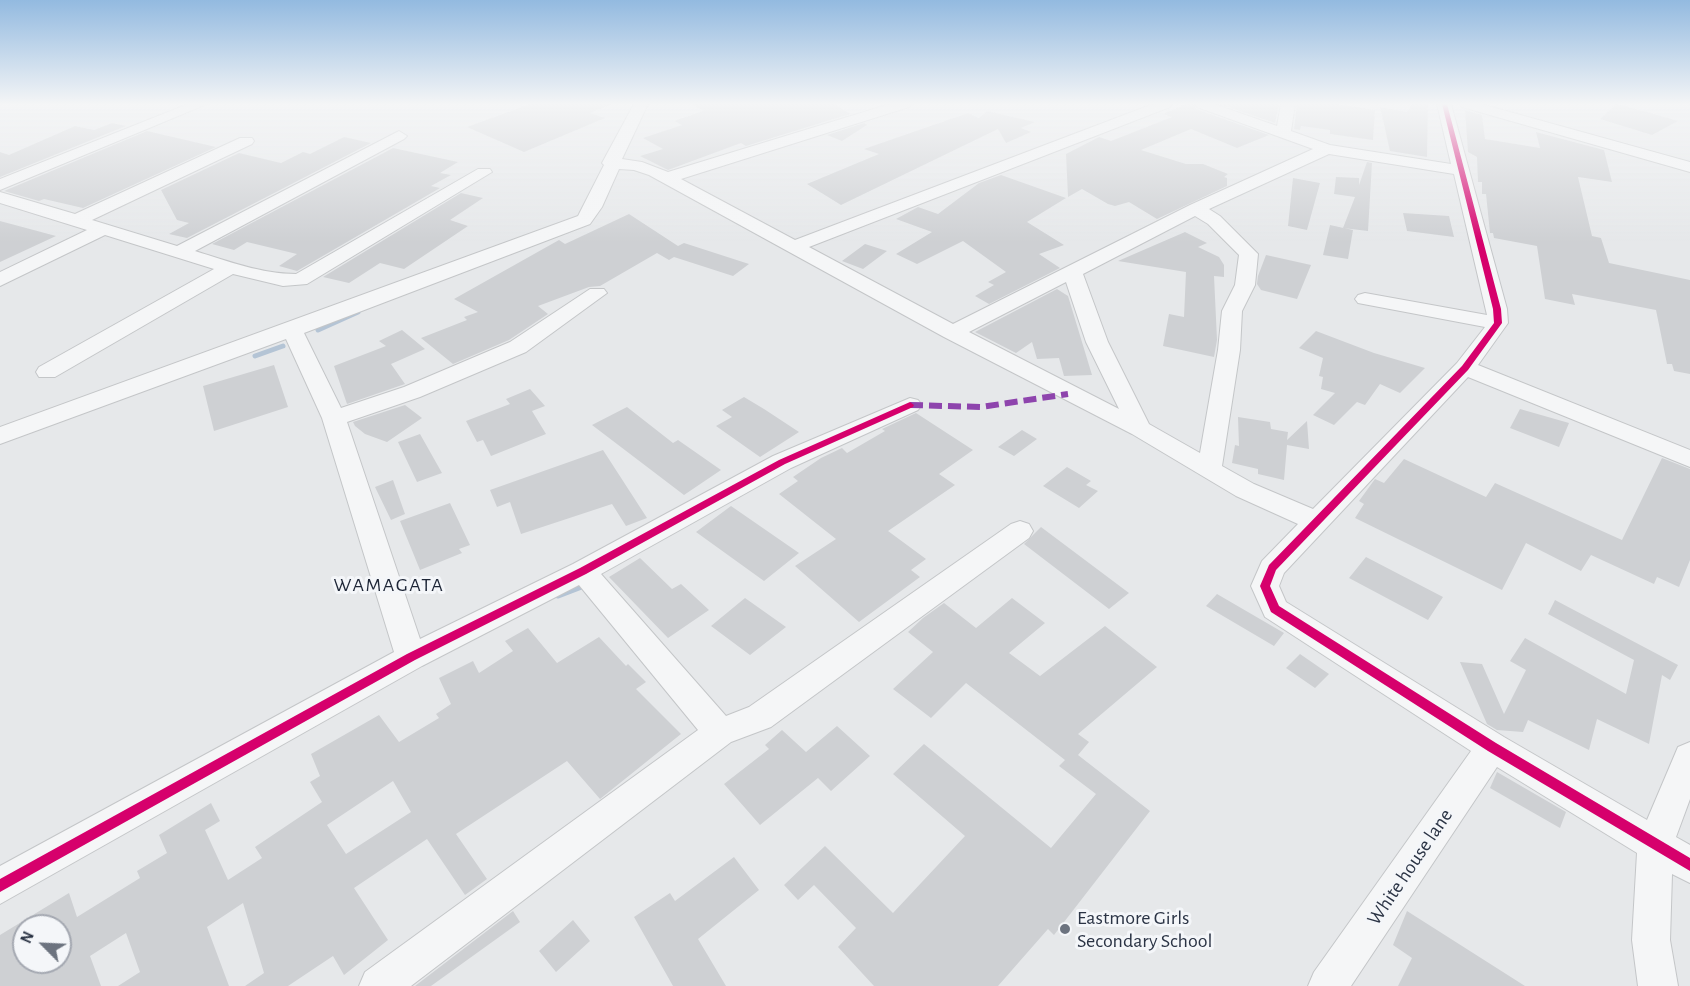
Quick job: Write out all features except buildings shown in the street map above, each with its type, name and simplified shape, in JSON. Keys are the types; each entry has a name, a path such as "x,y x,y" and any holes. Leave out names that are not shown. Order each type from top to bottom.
{"street":[{"path":"0,185 86,150"},
{"path":"75,221 227,150"},
{"path":"179,252 372,150"},
{"path":"0,436 292,330 584,220 596,204 617,150"},
{"path":"667,178 757,150"},
{"path":"792,247 1045,150"},
{"path":"951,333 1196,209 1325,150"},
{"path":"1333,150 1461,170"},
{"path":"1456,150 1497,309 1498,323 1465,368 1272,568 1265,586 1275,609 1492,747 1690,865"},
{"path":"1630,150 1690,167"},
{"path":"610,163 636,165 667,178 951,333 1140,429 1245,490 1316,521"},
{"path":"0,198 230,268 283,280 300,280 484,172"},
{"path":"1196,209 1214,220 1249,254 1245,285 1232,311 1229,350 1209,469"},
{"path":"0,280 103,229"},
{"path":"47,372 230,268"},
{"path":"1072,271 1097,342 1140,429"},
{"path":"334,418 412,392 518,346 597,293"},
{"path":"1365,299 1498,323"},
{"path":"292,330 334,418 411,657"},
{"path":"1465,368 1690,459"},
{"path":"0,886 411,657 583,571 782,462 910,405"},
{"path":"379,986 720,732 760,717 1020,531"},
{"path":"583,571 720,732"},
{"name":"White house lane","path":"1328,986 1492,747"},
{"path":"1658,986 1651,940 1655,844 1690,757"}],"waterway":[{"path":"318,330 358,312"},
{"path":"255,356 283,346"},
{"path":"558,595 584,585"}],"marked path":[{"path":"910,405 981,407 1068,394"}],"cycle path":[{"path":"1456,150 1497,309 1498,323 1465,368 1272,568 1265,586 1275,609 1492,747 1690,865"},
{"path":"0,886 411,657 583,571 782,462 910,405"}],"place":[{"name":"Eastmore Girls Secondary School","path":"1065,929"}],"district":[{"name":"WAMAGATA","path":"389,585"}]}
